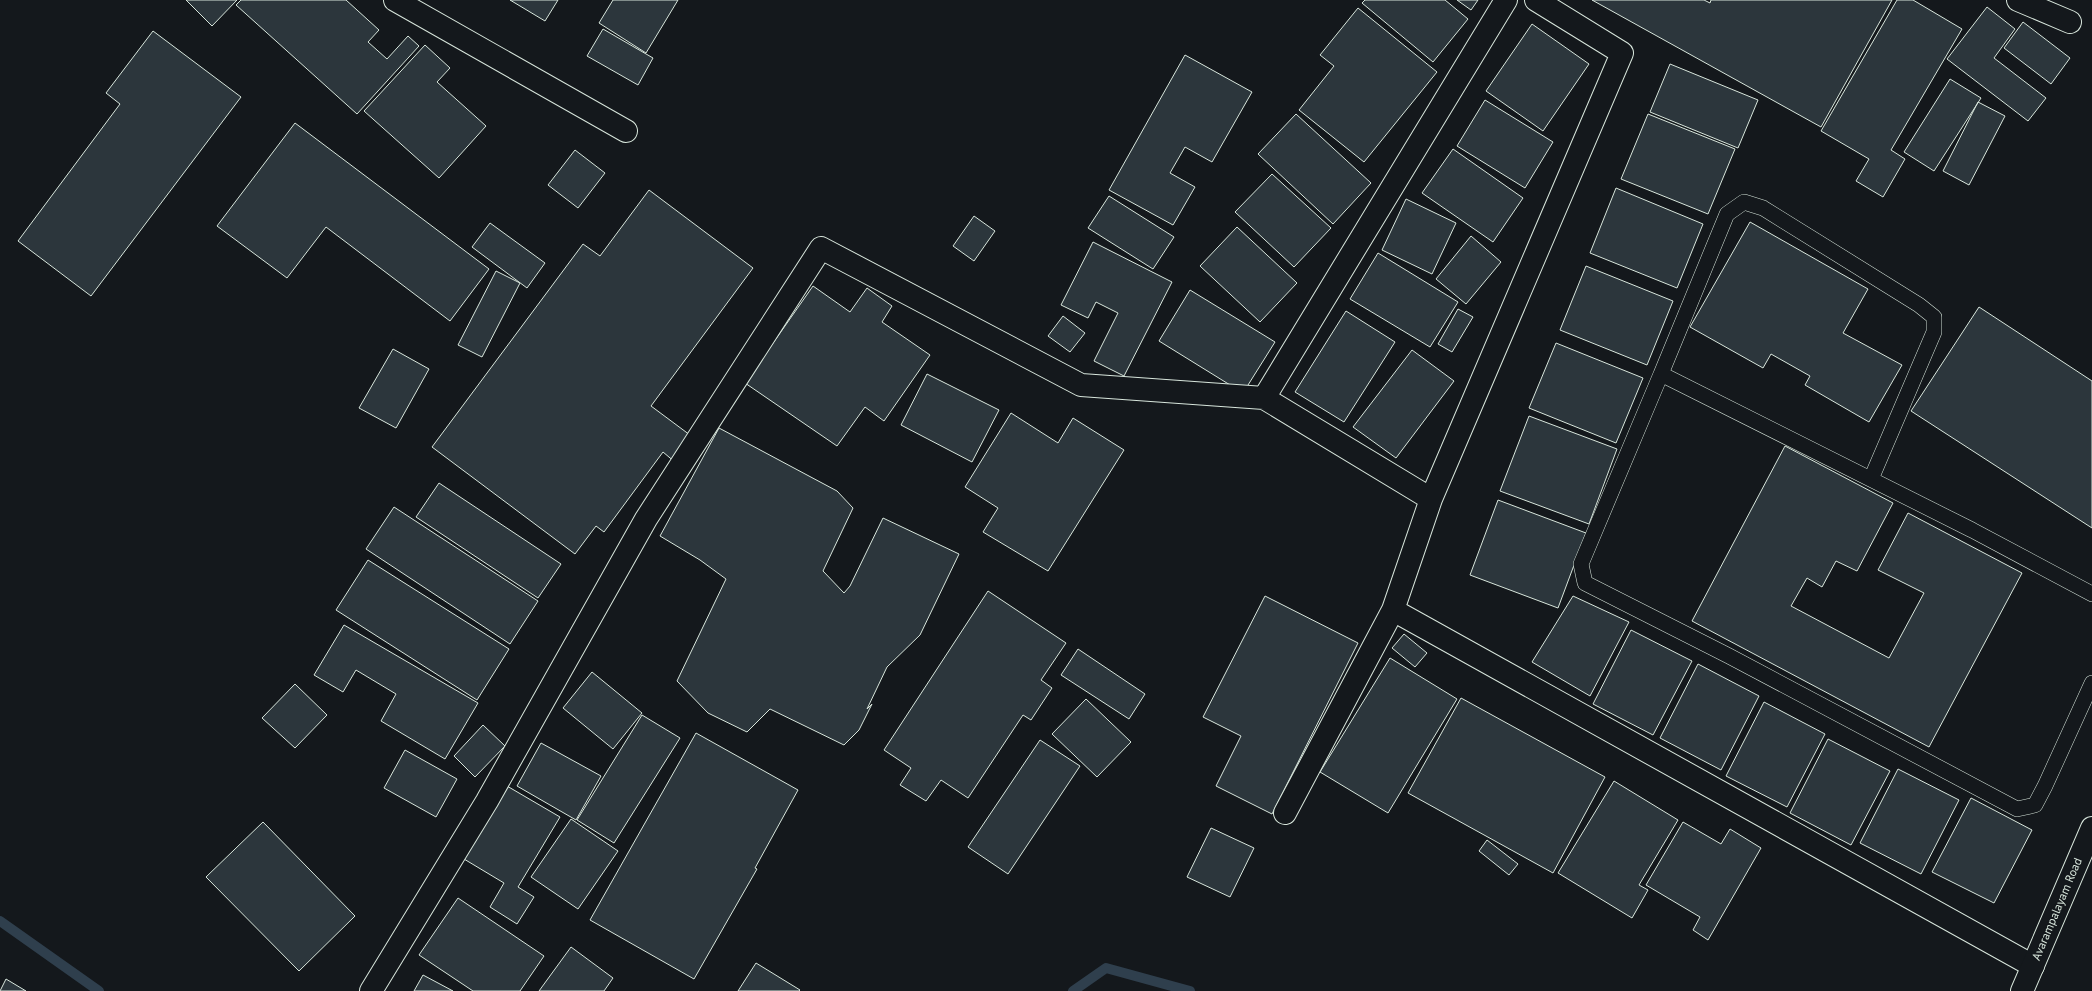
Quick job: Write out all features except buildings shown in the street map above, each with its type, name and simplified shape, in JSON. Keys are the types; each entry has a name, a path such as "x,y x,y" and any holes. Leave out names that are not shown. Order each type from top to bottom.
{"street":[{"path":"395,0 626,131"},
{"path":"1264,398 1506,0"},
{"path":"1285,813 1393,610 1431,499 1622,53 1536,0"},
{"path":"2018,0 2070,22"},
{"path":"371,991 487,802 646,519 821,248 1081,384 1264,398 1431,499"},
{"path":"1393,610 2033,966"},
{"name":"Avarampalayam Road","path":"2022,991 2092,828"}],"lane":[{"path":"1871,479 1934,332 1934,318 1919,305 1763,208 1744,202 1727,214 1662,374 1580,564 1585,583 1729,656 2017,809 2035,805 2092,683"},
{"path":"1662,374 1871,479 2092,594"}],"waterway":[{"path":"0,921 99,991"},
{"path":"1073,991 1106,968 1190,991"}]}
